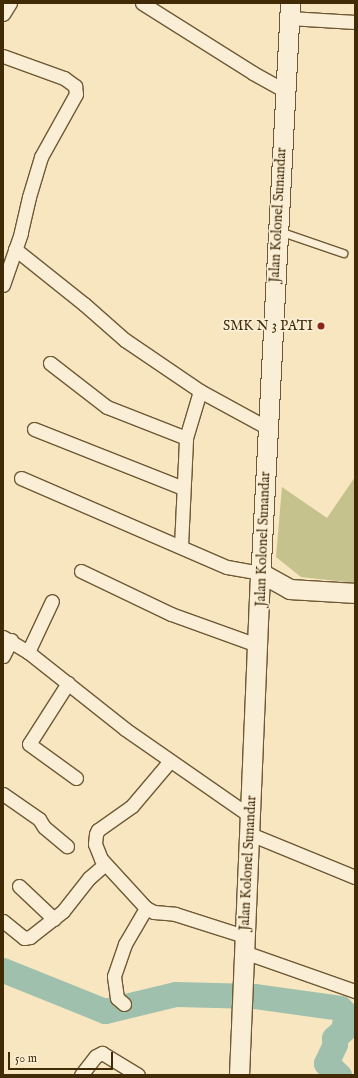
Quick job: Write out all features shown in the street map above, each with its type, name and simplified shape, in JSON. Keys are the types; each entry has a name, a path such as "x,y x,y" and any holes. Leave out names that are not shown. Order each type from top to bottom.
{"main road":[{"name":"Jalan Kolonel Sunandar","path":"239,1075 257,645 289,10"},
{"path":"261,573 290,589 355,594"},
{"path":"260,606 290,589"}],"street":[{"path":"3,14 10,3"},
{"path":"142,3 253,73 284,90"},
{"path":"289,10 355,22"},
{"path":"3,56 64,78 75,86 76,94 41,157 15,250 3,285"},
{"path":"15,250 84,304 124,340 200,391 268,428"},
{"path":"50,363 107,407 186,438"},
{"path":"181,546 186,438 200,391"},
{"path":"34,429 183,488"},
{"path":"21,478 227,567 261,573"},
{"path":"81,571 171,614 257,645"},
{"path":"28,652 52,601"},
{"path":"3,656 7,639 28,652 125,729 170,761 250,825 355,877"},
{"path":"68,683 29,744 76,778"},
{"path":"170,761 132,806 98,830 95,844 104,865 146,908 154,912 175,914 355,991"},
{"path":"4,798 39,819 44,827 67,846"},
{"path":"3,921 20,935 27,938 63,911 89,878 104,865"},
{"path":"19,886 54,919"},
{"path":"119,996 114,976 119,958 125,944 146,908"},
{"path":"81,1075 96,1056 102,1054 138,1075"}],"lane":[{"path":"277,231 343,253"}],"shaded area":[{"path":"355,477 355,583 301,577 276,557 282,487 327,518"}],"waterway":[{"path":"3,970 105,1011 176,994 254,996 340,1008 346,1014 343,1030 334,1038 335,1044 326,1063 339,1075"}],"place":[{"name":"SMK N 3 PATI","path":"321,326"}]}
